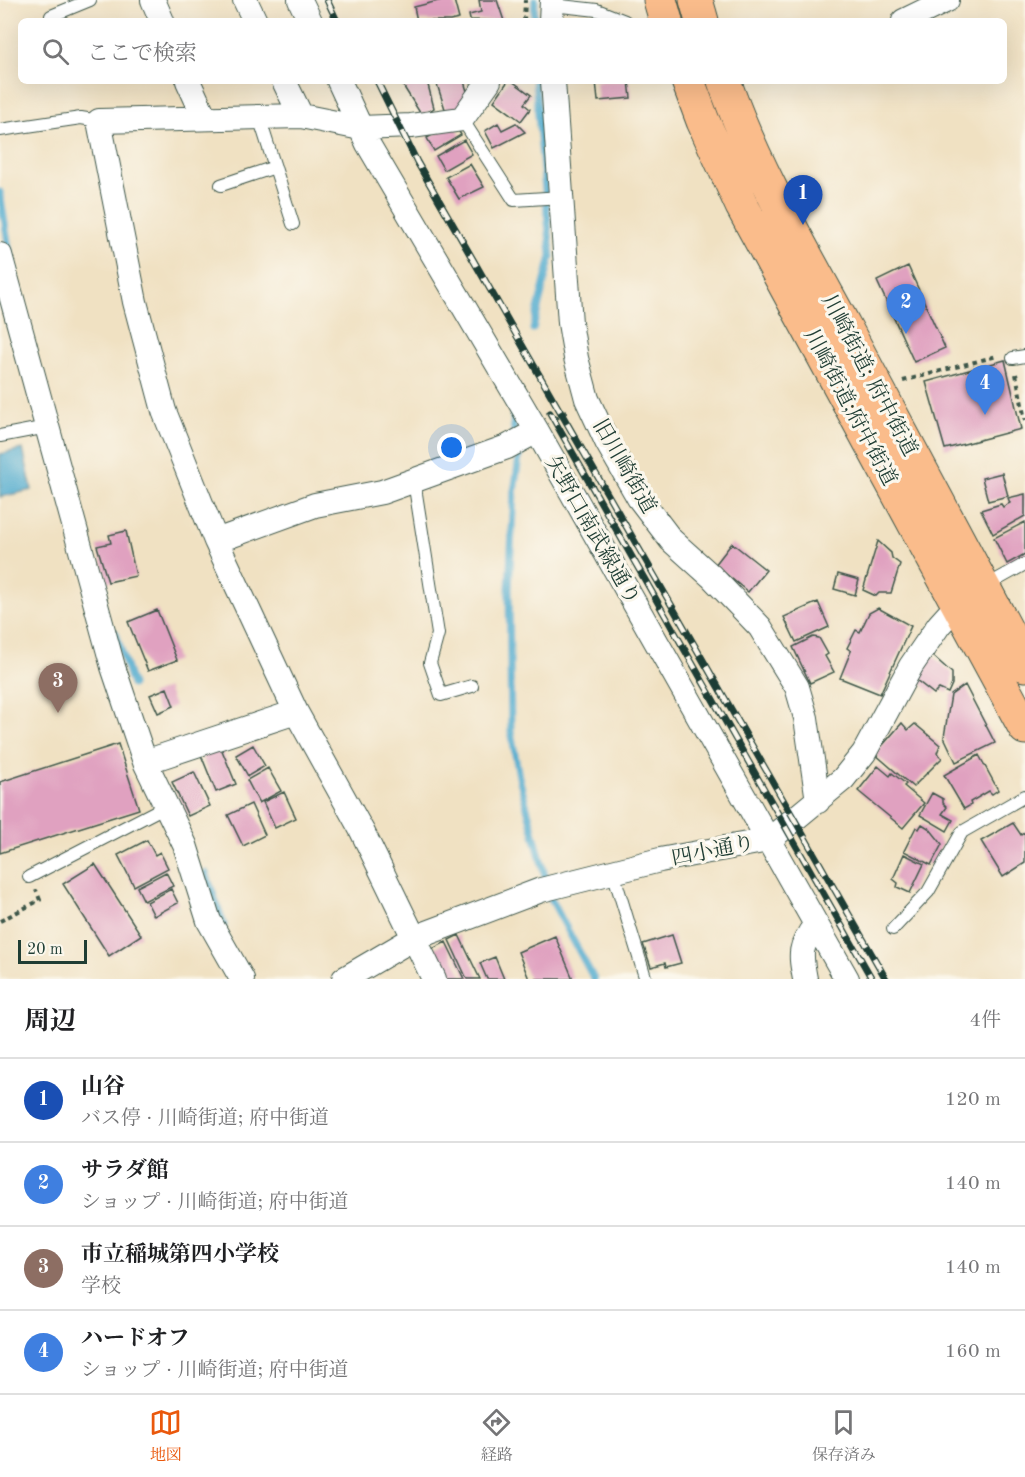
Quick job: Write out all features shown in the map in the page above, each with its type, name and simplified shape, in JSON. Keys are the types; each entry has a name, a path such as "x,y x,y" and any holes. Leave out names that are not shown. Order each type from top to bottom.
{"main road":[{"path":"660,0 665,18"},
{"path":"696,0 701,18"},
{"name":"川崎街道;府中街道","path":"689,84 742,206 971,596 1025,728"},
{"name":"川崎街道; 府中街道","path":"725,84 739,120 775,196 971,596 1025,665"}],"street":[{"path":"153,0 161,18"},
{"path":"245,0 254,18"},
{"path":"300,0 309,18"},
{"path":"910,18 947,0"},
{"path":"189,84 205,118"},
{"path":"285,84 301,116"},
{"name":"矢野口南武線通り","path":"340,84 368,144 522,439 769,840 847,979"},
{"path":"434,979 362,831 296,712 216,541 164,411 135,302 99,121 301,116 361,128 411,126 462,119 487,84"},
{"name":"旧川崎街道","path":"553,84 570,323 586,399 639,498 671,540 711,576 759,627 796,687 806,718 818,801"},
{"path":"0,255 113,667 155,759 166,806 185,845 209,921 242,979"},
{"path":"216,541 315,505 382,492 522,439"},
{"name":"四小通り","path":"344,979 414,938 549,887 660,860 769,840 818,801 843,778 864,753 911,666 939,624 971,596"},
{"path":"155,759 296,712"},
{"path":"805,979 800,954 807,936 816,924"}],"lane":[{"path":"51,16 90,0"},
{"path":"552,9 597,10 617,18"},
{"path":"259,117 293,224"},
{"path":"0,130 81,118 99,121"},
{"path":"462,119 514,200 562,197"},
{"path":"222,185 275,167"},
{"path":"0,436 46,427"},
{"path":"414,481 438,634 430,663 441,695 472,686"},
{"path":"971,596 1025,564"},
{"path":"893,929 928,892 962,832 1025,796"},
{"path":"29,877 166,806"},
{"path":"613,872 645,977"}],"path":[{"path":"524,18 525,0"},
{"path":"900,382 1012,352 1019,357 1025,420"},
{"path":"522,439 586,399"},
{"path":"0,921 40,900"}],"water":[{"path":"23,449 32,490 0,497 0,454"}],"building":[{"path":"442,0 454,0 459,18 416,18 414,7"},
{"path":"479,0 497,0 503,18 470,18 469,15 481,12"},
{"path":"402,84 428,84 434,108 422,116"},
{"path":"437,84 465,84 471,105 446,112"},
{"path":"506,84 516,84 531,95 524,104 530,109 521,121 494,101"},
{"path":"596,84 629,84 631,98 598,101"},
{"path":"454,123 461,135 434,151 427,138"},
{"path":"498,123 502,130 516,123 525,132 494,148 485,131"},
{"path":"464,140 472,154 444,170 436,156"},
{"path":"470,164 484,187 459,199 446,177"},
{"path":"908,266 945,348 914,362 877,281"},
{"path":"1005,360 1021,429 945,449 926,382"},
{"path":"1002,473 1008,496 988,501 982,478"},
{"path":"1025,494 1025,516 993,534 981,510 1001,504 1003,507 1010,503 1008,498"},
{"path":"1025,522 1025,554 1007,564 994,538"},
{"path":"126,531 136,576 108,582 97,546 111,543 109,535"},
{"path":"878,541 900,564 891,593 879,593 876,596 863,590"},
{"path":"732,543 766,570 748,592 715,565"},
{"path":"838,574 859,580 855,595 834,589"},
{"path":"818,602 829,627 796,642 784,617"},
{"path":"878,608 911,626 880,694 840,678 851,651 847,648 856,630 860,632 869,613"},
{"path":"157,610 177,660 148,671 128,622"},
{"path":"813,637 819,638 834,672 810,683 793,647"},
{"path":"932,655 952,673 952,684 948,693 939,689 934,694 915,679"},
{"path":"965,685 995,743 956,762 944,737 951,695"},
{"path":"167,688 174,706 158,713 150,695"},
{"path":"902,723 908,730 915,724 940,745 937,753 942,758 913,787 875,754"},
{"path":"118,744 139,809 0,853 0,782"},
{"path":"253,745 265,766 248,776 236,755"},
{"path":"221,748 236,784 216,792 201,755"},
{"path":"979,755 998,790 992,794 989,791 970,802 971,805 964,809 944,775"},
{"path":"878,766 890,776 892,773 906,784 904,786 924,803 903,828 858,791"},
{"path":"268,768 281,791 259,803 247,780"},
{"path":"194,772 210,806 188,816 172,782"},
{"path":"284,792 296,818 275,828 263,802"},
{"path":"932,793 943,799 947,807 942,814 953,820 947,831 920,815"},
{"path":"251,804 265,835 243,846 228,815"},
{"path":"1013,823 1021,835 1025,832 1025,863 1003,877 981,841"},
{"path":"922,824 930,829 942,844 931,865 904,851 916,827 919,829"},
{"path":"147,840 155,855 160,852 168,868 134,886 118,855"},
{"path":"904,854 924,864 910,893 897,887 898,883 893,879"},
{"path":"95,864 141,935 109,956 63,884"},
{"path":"166,872 173,886 144,901 137,887"},
{"path":"171,889 178,903 154,916 147,902"},
{"path":"459,935 480,979 467,979 449,940"},
{"path":"672,935 681,963 666,967 665,963 651,967 643,944"},
{"path":"555,936 573,979 529,979 518,952"},
{"path":"446,942 464,979 446,979 432,949"},
{"path":"495,957 504,979 487,979 480,963"}],"waterway":[{"path":"534,18 535,0"},
{"path":"533,329 551,256 535,84"},
{"path":"0,192 10,255"},
{"path":"513,413 514,434 520,451 514,492 509,589 511,732 519,777 551,899 594,979"},
{"path":"116,633 132,685"},
{"path":"206,873 224,925"}],"railway":[{"path":"327,0 336,18"},
{"path":"378,84 417,162 886,979"},
{"path":"550,413 872,979"}],"place":[{"name":"山谷","path":"803,225"},
{"name":"サラダ館","path":"906,334"},
{"name":"ハードオフ","path":"985,415"},
{"name":"市立稲城第四小学校","path":"58,713"}]}
